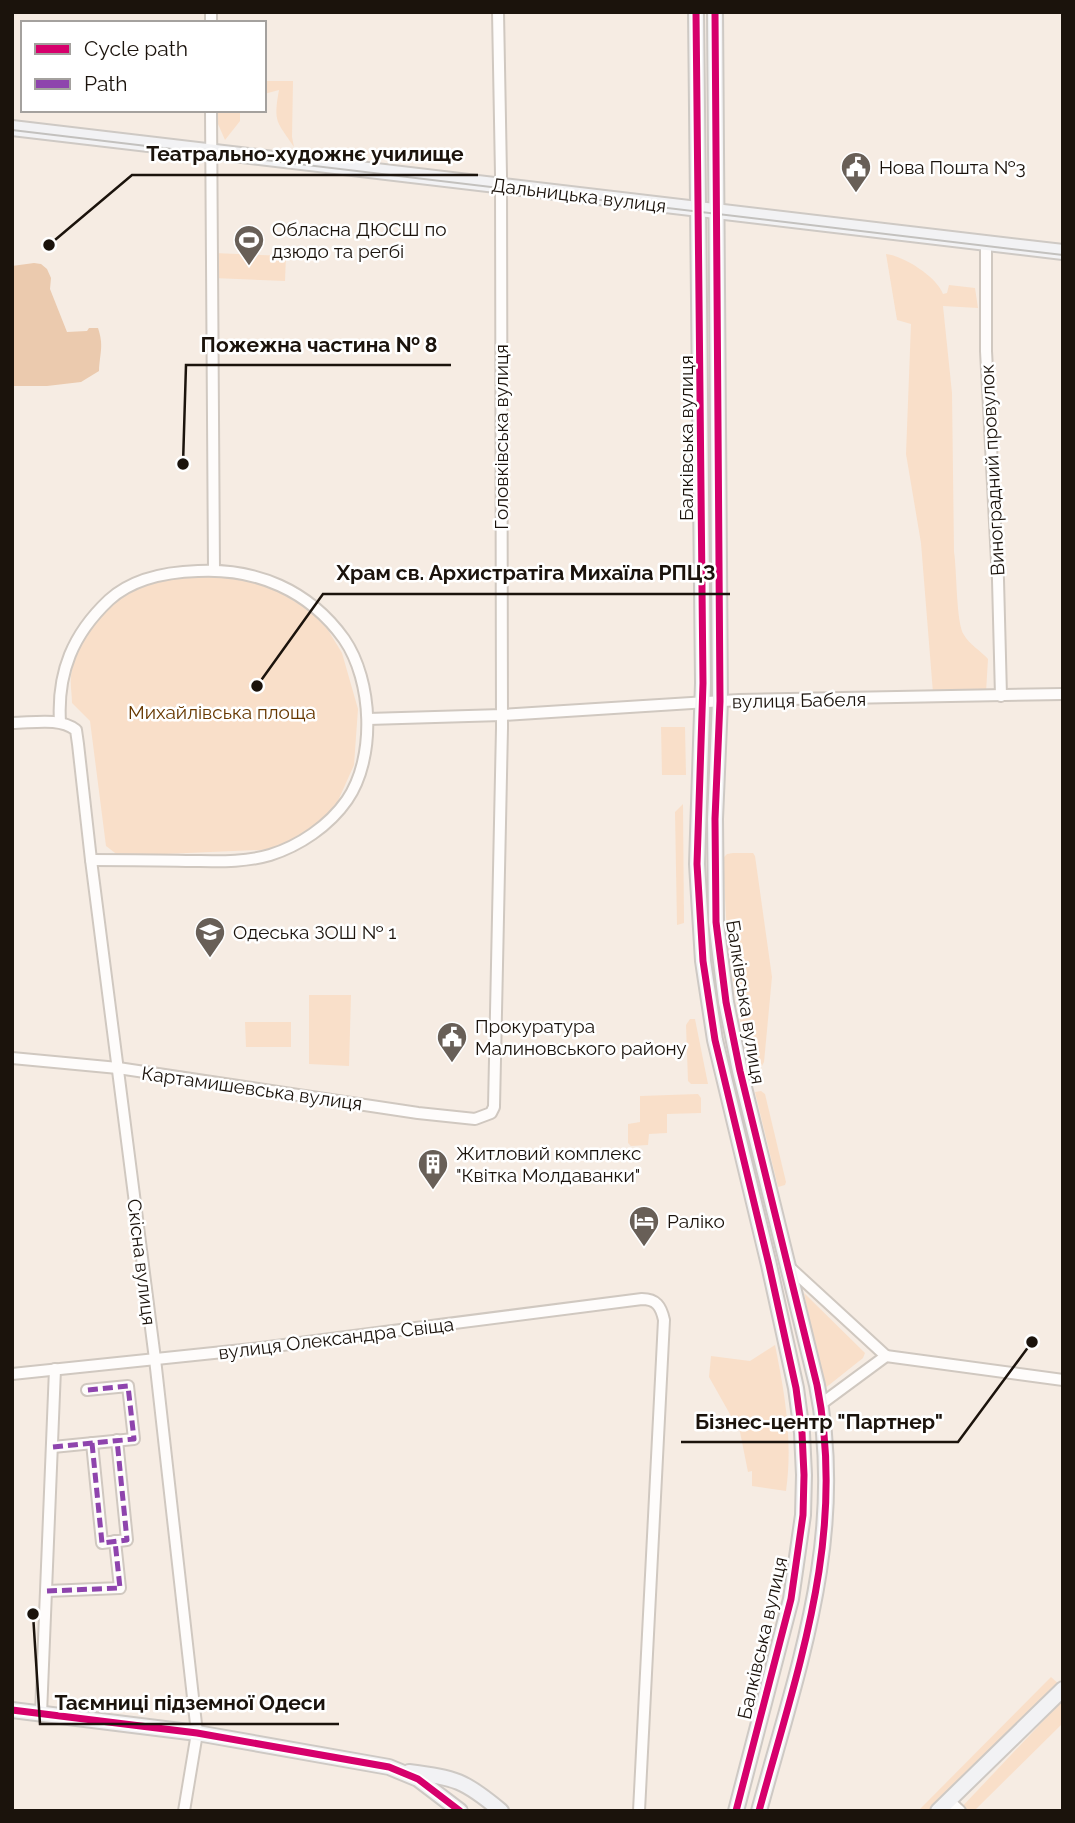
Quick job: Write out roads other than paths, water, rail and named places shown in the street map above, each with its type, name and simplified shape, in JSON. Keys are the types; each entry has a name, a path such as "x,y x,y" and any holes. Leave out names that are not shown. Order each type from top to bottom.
{"main road":[{"name":"Балківська вулиця","path":"696,12 703,702 697,864 699,926 708,1006 796,1388 804,1475 802,1526 790,1599 736,1811"},
{"name":"Балківська вулиця","path":"715,12 720,701 714,863 716,922 740,1071 821,1404 827,1474 821,1567 813,1609 759,1811"},
{"name":"Дальницька вулиця","path":"12,128 1063,252"},
{"path":"943,1806 1063,1689"},
{"path":"12,1710 197,1733 364,1761 402,1771 441,1775 462,1781 501,1811"},
{"path":"402,1771 432,1788 460,1811"}],"street":[{"name":"Головківська вулиця","path":"491,1113 495,1100 502,715 498,12"},
{"path":"211,112 214,570"},
{"name":"Виноградний провулок","path":"986,243 986,351 996,528 1001,696"},
{"path":"12,723 60,722 60,684 66,665 82,631 95,614 113,596 133,583 177,572 214,570 257,576 282,585 309,602 345,641 362,678 368,719 359,775 347,800 327,822 300,842 269,855 234,861 91,860"},
{"name":"вулиця Бабеля","path":"368,719 502,715 720,701 1063,694"},
{"name":"Cкісна вулиця","path":"60,722 76,730 155,1359 197,1733 184,1811"},
{"name":"Картамишевська вулиця","path":"12,1058 118,1068 429,1114 475,1119 491,1113"},
{"path":"787,1265 886,1356 1063,1380"},
{"name":"вулиця Олександра Свіща","path":"12,1374 252,1349 651,1299 658,1304 664,1320 639,1811"},
{"path":"821,1404 886,1356"},
{"path":"41,1714 55,1369"},
{"path":"53,1447 134,1439 128,1386 87,1390"},
{"path":"92,1443 102,1543 127,1540 117,1440"},
{"path":"47,1591 120,1588 115,1541"},
{"path":"943,1806 960,1811"}],"tram line":[{"path":"12,130 1063,255"}],"place":[{"name":"Нова Пошта №3","path":"856,194"},
{"name":"Театрально-художнє училище","path":"49,245"},
{"name":"Обласна ДЮСШ по дзюдо та регбі","path":"249,267"},
{"name":"Пожежна частина № 8","path":"183,464"},
{"name":"Храм св. Архистратіга Михаїла РПЦЗ","path":"257,686"},
{"name":"Одеська ЗОШ № 1","path":"210,959"},
{"name":"Прокуратура Малиновського району","path":"452,1064"},
{"name":"Житловий комплекс \"Квітка Молдаванки\"","path":"433,1191"},
{"name":"Раліко","path":"644,1248"},
{"name":"Бізнес-центр \"Партнер\"","path":"1032,1342"},
{"name":"Таємниці підземної Одеси","path":"33,1614"}],"park label":[{"name":"Михайлівська площа","path":"222,712"}]}
